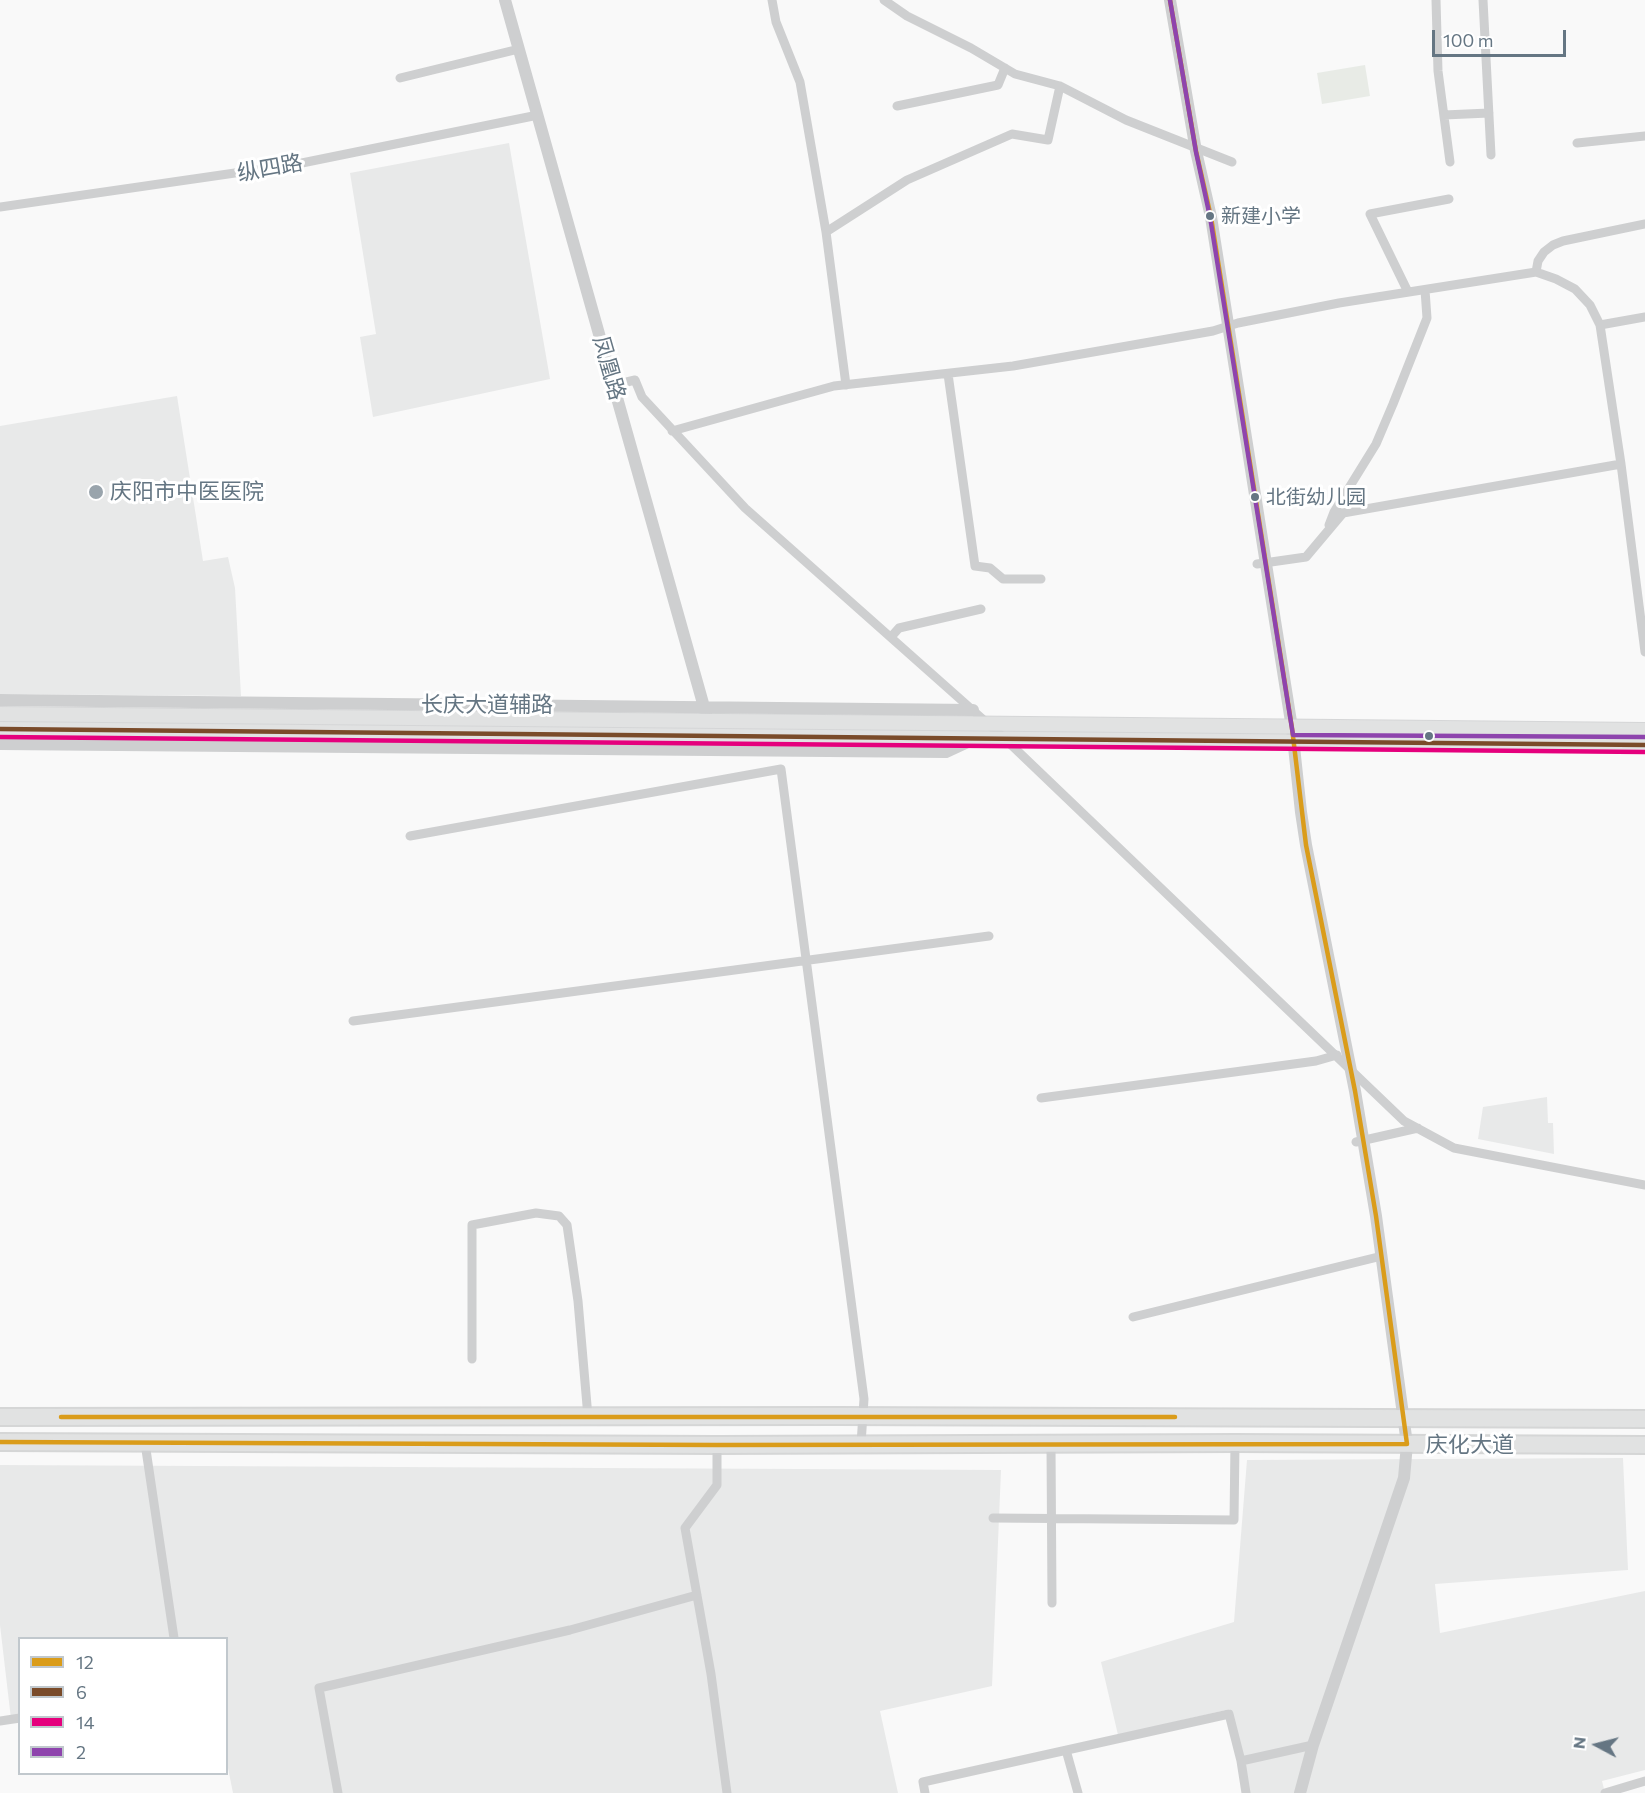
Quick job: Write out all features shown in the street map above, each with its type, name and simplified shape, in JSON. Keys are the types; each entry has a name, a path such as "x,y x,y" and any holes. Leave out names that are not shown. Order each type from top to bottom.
{"highway":[{"name":"庆化大道","path":"0,1417 862,1416 1645,1419"},
{"name":"庆化大道","path":"0,1442 1645,1445"}],"main road":[{"path":"0,714 989,724 1645,745"},
{"path":"0,729 976,738 1645,730"}],"street":[{"name":"凤凰路","path":"497,0 516,50"},
{"name":"凤凰路","path":"505,0 533,113 708,736"},
{"path":"772,0 776,22 800,82 826,232 846,385"},
{"path":"884,0 907,16 1015,74 1060,86 1126,120 1232,162"},
{"path":"1162,0 1192,146 1211,217 1224,327 1289,735 1293,813 1360,1142 1406,1463 1401,1485 1313,1745 1300,1793"},
{"path":"1170,0 1192,146"},
{"path":"1436,0 1438,71 1450,162"},
{"path":"1483,0 1491,155"},
{"path":"400,78 516,50"},
{"path":"897,106 998,85 1005,68"},
{"path":"826,232 907,180 1012,134 1048,140 1060,86"},
{"path":"1444,115 1489,112"},
{"name":"凤凰路","path":"533,113 614,385 700,707"},
{"name":"纵四路","path":"0,203 296,159 533,113"},
{"name":"纵四路","path":"0,207 297,164 533,113"},
{"path":"1577,143 1645,136"},
{"path":"1408,292 1370,214 1449,199"},
{"path":"1536,272 1538,261 1553,245 1645,224"},
{"path":"672,431 834,386 1013,366 1339,303 1536,272 1575,289 1590,305 1600,325 1621,464 1645,652"},
{"path":"1327,533 1334,512 1376,444 1393,404 1427,318 1425,290"},
{"path":"1600,325 1645,317"},
{"path":"948,374 975,566 990,568 1003,579 1041,579"},
{"path":"614,385 635,380 642,397 745,508 989,724 1343,1060 1404,1121 1454,1148 1645,1185"},
{"path":"1261,564 1306,557 1343,513 1621,464"},
{"path":"891,637 899,628 981,609"},
{"name":"长庆大道辅路","path":"0,700 973,710"},
{"name":"长庆大道辅路","path":"0,744 946,752 976,738"},
{"path":"410,836 781,769 864,1399 861,1444"},
{"path":"353,1021 989,936"},
{"path":"1041,1098 1316,1061 1343,1060"},
{"path":"1360,1142 1418,1128"},
{"path":"472,1359 472,1225 536,1213 559,1216 567,1225 577,1290 588,1417"},
{"path":"1133,1317 1378,1257"},
{"path":"145,1443 174,1637"},
{"path":"993,1518 1234,1520 1235,1443"},
{"path":"717,1445 717,1485 686,1528 711,1674 727,1793"},
{"path":"1051,1445 1052,1604"},
{"path":"338,1793 319,1688 570,1630 697,1595"},
{"path":"925,1793 922,1782 1229,1714 1241,1761 1246,1793"},
{"path":"0,1721 18,1718"},
{"path":"1241,1761 1313,1745"},
{"path":"1066,1750 1077,1793"},
{"path":"1605,1793 1645,1781"}],"shaded area":[{"path":"1365,65 1370,96 1322,104 1317,73"},
{"path":"509,143 550,379 373,417 360,337 376,334 350,173"},
{"name":"庆阳市中医医院","path":"177,396 203,561 228,557 235,588 241,696 0,694 0,426"},
{"path":"1547,1097 1548,1123 1553,1123 1554,1154 1478,1139 1483,1107"},
{"path":"1623,1458 1628,1570 1435,1584 1440,1633 1645,1591 1645,1770 1602,1781 1605,1793 1249,1793 1230,1709 1118,1735 1101,1662 1234,1622 1247,1460"},
{"path":"0,1465 1001,1470 992,1686 880,1711 898,1793 233,1793 228,1768 228,1637 18,1637 18,1718 11,1719 0,1625"}],"transit line":[{"name":"12","path":"0,1442 717,1445 1407,1444 1376,1216 1355,1091 1306,845 1292,728 1211,217 1196,151 1170,0"},
{"name":"2","path":"1170,0 1196,152 1210,217 1293,735 1645,737"},
{"name":"6","path":"0,729 1645,745"},
{"name":"14","path":"0,737 1645,752"},
{"name":"12","path":"61,1417 1175,1417"}],"place":[{"name":"新建小学","path":"1210,216"},
{"name":"庆阳市中医医院","path":"96,492"},
{"name":"北街幼儿园","path":"1255,497"}]}
